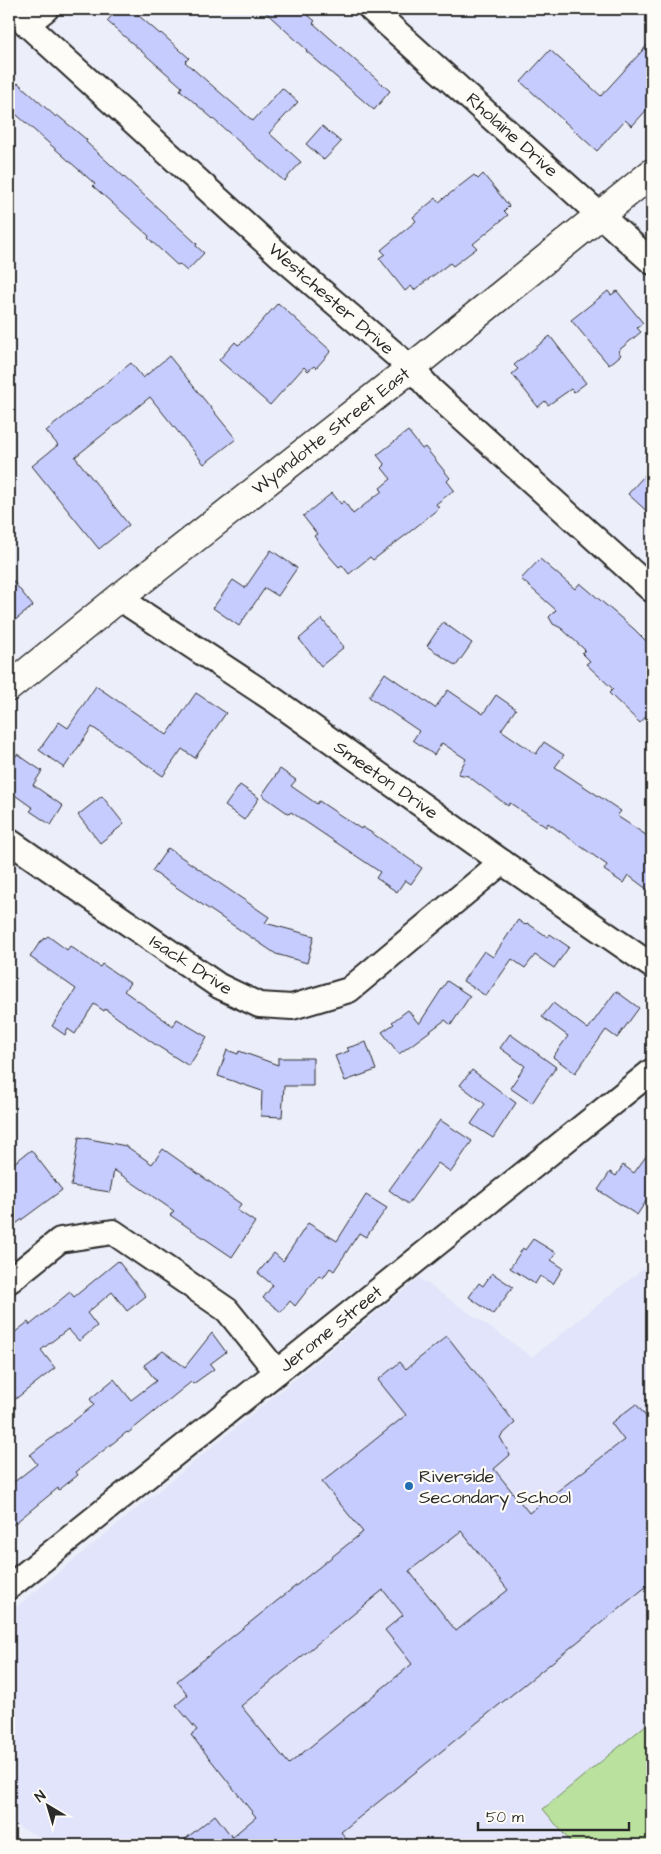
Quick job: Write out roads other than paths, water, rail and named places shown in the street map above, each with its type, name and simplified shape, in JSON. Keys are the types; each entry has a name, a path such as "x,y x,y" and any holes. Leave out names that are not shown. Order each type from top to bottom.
{"street":[{"path":"19,16 46,9"},
{"name":"Rholaine Drive","path":"371,9 652,262"},
{"name":"Westchester Drive","path":"19,16 284,259 411,368 432,391 652,590"},
{"name":"Wyandotte Street East","path":"9,686 411,368 652,174"},
{"name":"Smeeton Drive","path":"119,598 274,700 652,966"},
{"name":"Isack Drive","path":"9,841 219,986 259,1005 292,1007 349,990 502,862"},
{"name":"Jerome Street","path":"9,1587 652,1072"},
{"path":"9,1281 60,1240 113,1232 227,1310 277,1372"}],"place":[{"name":"Riverside Secondary School","path":"409,1486"}]}
